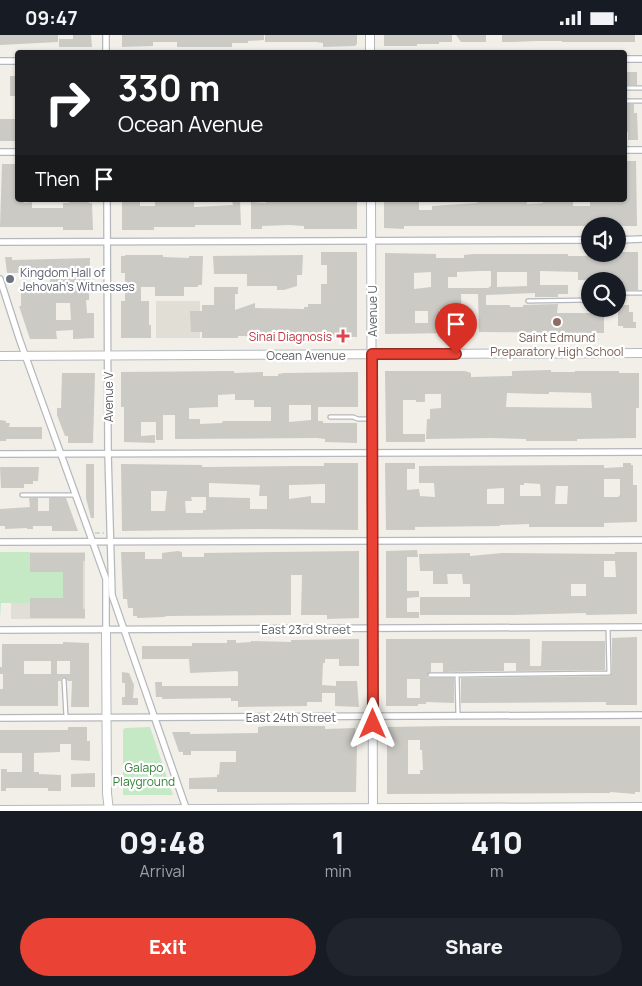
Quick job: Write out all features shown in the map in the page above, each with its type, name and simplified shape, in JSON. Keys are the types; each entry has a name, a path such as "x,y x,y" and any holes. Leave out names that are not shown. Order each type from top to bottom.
{"main road":[{"path":"370,35 370,50"},
{"name":"Avenue U","path":"372,202 373,809"},
{"name":"Ocean Avenue","path":"0,356 642,353"},
{"path":"106,630 107,793 109,810"},
{"path":"0,809 187,810 642,807"}],"street":[{"path":"106,35 106,50"},
{"path":"627,59 642,59"},
{"path":"0,61 15,61"},
{"path":"627,150 642,150"},
{"path":"0,152 15,152"},
{"name":"Avenue V","path":"107,202 108,454 112,595 187,810"},
{"path":"626,239 642,239"},
{"path":"0,242 581,240"},
{"path":"0,279 106,579 106,630"},
{"path":"0,454 642,452"},
{"path":"0,542 642,540"},
{"name":"East 23rd Street","path":"0,630 642,627"},
{"name":"East 24th Street","path":"0,718 642,715"}],"lane":[{"path":"627,88 642,88"},
{"path":"627,101 642,101"},
{"path":"626,293 642,293"},
{"path":"528,301 581,300"},
{"path":"330,417 372,419"},
{"path":"22,495 76,495"},
{"path":"430,675 609,673 608,628"},
{"path":"457,675 458,716"},
{"path":"64,680 66,718"}],"path":[{"path":"92,533 105,533"}],"shaded area":[{"path":"156,301 200,301 200,338 156,338"},
{"path":"30,552 85,552 85,619 11,619 11,603 30,603"}],"green space":[{"path":"0,552 30,552 30,572 63,572 63,598 30,598 30,603 1,603 0,619"},
{"name":"Galapo Playground","path":"150,727 173,795 123,795 123,730 125,728"}],"building":[{"path":"0,35 58,35 58,42 0,45"},
{"path":"73,35 91,35 92,47 59,47 59,39 73,39"},
{"path":"122,35 264,35 264,40 232,43 232,47 177,47 177,42 153,42 153,46 122,47"},
{"path":"265,35 357,35 357,44 355,46 323,47 323,43 316,42 265,42"},
{"path":"384,35 452,35 452,42 417,44 417,46 384,46"},
{"path":"456,35 486,35 486,42 461,42"},
{"path":"502,35 635,35 635,42 502,42"},
{"path":"627,72 637,72 637,85 627,85"},
{"path":"10,76 15,76 15,96 10,96"},
{"path":"627,104 634,104 634,113 637,113 638,140 628,140"},
{"path":"0,119 15,119 15,141 0,141"},
{"path":"627,161 636,161 637,226 626,226 626,217 581,217 581,226 404,226 404,229 384,228 384,202 419,202 419,210 432,210 432,206 477,202 527,202 527,204 573,202 573,206 590,206 590,202 627,202"},
{"path":"2,164 15,164 15,202 32,202 32,208 63,208 63,203 69,202 92,203 93,230 63,230 63,227 0,227"},
{"path":"122,202 140,202 140,206 155,206 155,202 194,202 194,207 233,205 232,202 240,202 241,225 195,225 195,227 154,227 154,230 122,230"},
{"path":"251,202 357,202 357,229 304,229 304,226 289,225 262,226 262,229 251,229"},
{"path":"321,252 357,252 357,337 301,336 301,333 271,332 271,336 202,338 202,332 191,332 190,311 202,311 202,305 214,305 214,287 238,287 238,294 235,294 235,310 255,303 255,308 304,309 304,307 308,307 308,304 321,304 321,284 327,284 327,265 321,265"},
{"path":"626,252 638,252 638,290 626,290 626,272 581,272 581,280 578,280 578,272 540,271 540,285 568,285 568,294 558,294 558,297 535,297 535,293 486,295 486,305 523,307 523,305 558,304 557,313 581,313 581,317 604,317 604,333 479,332 478,294 461,294 462,332 459,332 459,335 454,335 454,333 385,334 385,253 436,254 436,258 464,258 464,255 473,254 568,254 568,256 581,256 581,262 626,262","holes":["491,271 491,286 488,288 448,288 448,277 457,277 457,272","431,272 431,287 414,289 414,273","497,272 527,272 527,286 497,287","439,310 454,310 454,322 439,322","415,311 428,311 428,323 415,323"]},
{"path":"163,255 163,257 189,258 189,256 203,256 202,285 198,285 198,287 184,287 184,296 155,296 155,287 141,287 141,301 149,301 151,338 121,338 121,301 125,301 125,273 121,273 121,256"},
{"path":"303,255 302,275 297,275 297,286 284,290 277,290 277,286 247,286 247,274 214,274 213,256"},
{"path":"5,257 12,257 12,260 90,258 89,300 86,300 87,313 94,313 94,338 73,339 73,330 56,331 57,339 30,339 19,306 21,306 21,287 50,288 50,276 42,276 43,273 7,273","holes":["56,303 70,303 71,320 56,320"]},
{"path":"626,305 629,305 629,312 633,312 633,322 636,322 636,328 618,326 618,317 626,317"},
{"path":"234,371 234,373 263,372 263,376 278,376 278,374 284,373 358,372 358,407 318,407 318,421 323,421 323,423 357,423 357,443 325,442 325,439 317,438 175,439 175,415 163,415 163,440 156,440 156,422 141,422 141,436 155,435 155,443 124,442 121,372","holes":["235,394 235,400 254,400 254,407 271,407 271,421 223,421 222,423 200,424 200,419 189,419 189,408 218,407 218,395","289,405 311,405 311,420 289,422"]},
{"path":"385,371 465,371 471,373 471,377 512,376 512,371 619,371 619,373 639,373 639,408 636,408 636,438 577,439 577,441 526,441 526,439 490,438 426,439 427,419 430,419 430,409 441,408 441,394 425,394 425,402 403,400 403,434 425,434 425,442 386,442","holes":["507,393 591,393 592,408 506,407"]},
{"path":"62,373 95,373 93,443 68,443 68,436 65,436 57,415 57,408 61,408"},
{"path":"0,420 10,423 9,427 42,427 42,439 6,439 6,441 0,441"},
{"path":"324,463 358,463 358,530 122,531 121,464 202,465 202,467 324,466","holes":["209,483 260,485 259,496 267,496 267,509 250,509 250,498 209,497","325,484 325,503 311,503 311,496 289,499 289,485","151,491 167,491 165,511 151,511","191,497 206,497 206,510 203,510 203,513 186,513 185,501 192,501"]},
{"path":"385,463 415,463 415,469 407,469 407,490 419,489 420,496 435,497 434,483 419,483 419,466 604,465 604,468 623,467 623,463 631,463 633,465 633,485 637,485 637,522 604,523 604,527 529,527 529,524 415,527 415,530 386,530","holes":["604,479 620,479 620,495 618,497 604,497","524,483 540,484 541,496 520,496 520,485 524,485","556,486 568,486 567,504 555,504","504,488 504,504 487,504 487,489"]},
{"path":"86,464 94,464 94,518 91,518 86,498"},
{"path":"0,467 39,467 38,481 33,481 33,484 24,484 24,488 1,488"},
{"path":"29,498 38,498 38,511 49,511 49,498 66,498 78,531 52,531 52,526 33,526 33,529 5,529 5,526 0,526 0,509 30,507"},
{"path":"417,550 418,557 407,557 407,591 419,591 419,597 407,598 407,612 419,612 419,618 386,618 386,551"},
{"path":"359,551 359,618 327,619 327,615 301,615 302,575 291,575 291,615 137,618 137,616 133,616 133,608 128,608 127,599 123,599 121,552 145,552 145,559 162,559 162,553 182,552 182,557 204,557 204,553"},
{"path":"615,552 637,552 637,614 420,615 420,597 470,597 470,584 463,584 462,574 447,574 448,584 433,584 433,571 420,571 419,554 470,553 470,556 502,553 615,554","holes":["604,561 615,561 616,577 604,577","571,584 586,584 586,596 571,596"]},
{"path":"30,553 85,553 85,561 83,561 83,609 85,609 85,618 30,618 30,598 63,598 63,572 30,572"},
{"path":"637,637 637,705 606,705 606,702 461,703 461,678 610,676 612,673 612,638"},
{"path":"359,639 359,666 339,666 339,659 325,659 325,663 323,663 322,685 336,686 336,681 357,681 359,707 335,706 335,693 322,693 322,702 307,702 307,706 238,707 238,701 231,701 231,698 162,699 162,697 156,697 155,682 162,682 162,686 238,686 238,673 237,671 190,673 189,659 142,659 142,646 192,646 192,643 227,643 227,640 236,640 236,643 251,641 291,642 291,640"},
{"path":"386,639 530,639 530,666 541,666 542,641 605,641 605,670 516,671 516,663 504,663 504,671 443,672 443,663 431,663 431,672 427,675 428,678 454,678 454,703 426,702 426,704 418,704 418,706 386,706","holes":["407,679 420,679 420,698 407,698"]},
{"path":"63,642 89,643 89,707 71,707 72,681 68,681 64,677 61,678 61,681 58,681 58,706 0,706 0,689 3,689 3,674 0,674 0,667 2,667 2,644 63,644","holes":["24,661 51,661 51,674 24,674","57,661 70,661 70,674 57,674"]},
{"path":"122,672 129,673 134,685 133,698 138,698 138,705 122,705 122,697 125,697 125,683 122,683"},
{"path":"325,726 325,729 355,728 357,745 356,792 217,792 217,789 189,789 189,778 217,777 217,774 219,775 220,762 236,762 236,751 191,751 191,755 183,755 183,752 179,752 172,732 190,732 190,734 258,733 258,727"},
{"path":"640,726 640,792 635,792 635,794 610,792 387,794 387,727","holes":["408,740 420,740 423,770 420,770 420,774 408,774"]},
{"path":"68,727 87,727 87,741 90,741 90,761 71,760 71,744 60,744 60,752 34,753 34,772 61,775 61,791 48,791 48,788 6,788 6,791 1,791 1,769 7,769 7,772 22,772 22,753 0,753 0,730 68,730"},
{"path":"95,773 95,787 71,787 71,774"}],"place":[{"name":"Kingdom Hall of Jehovah's Witnesses","path":"10,279"},
{"name":"Saint Edmund Preparatory High School","path":"557,322"},
{"name":"Sinai Diagnosis","path":"343,336"}],"route":[{"path":"373,724 372,354 456,354"}]}
